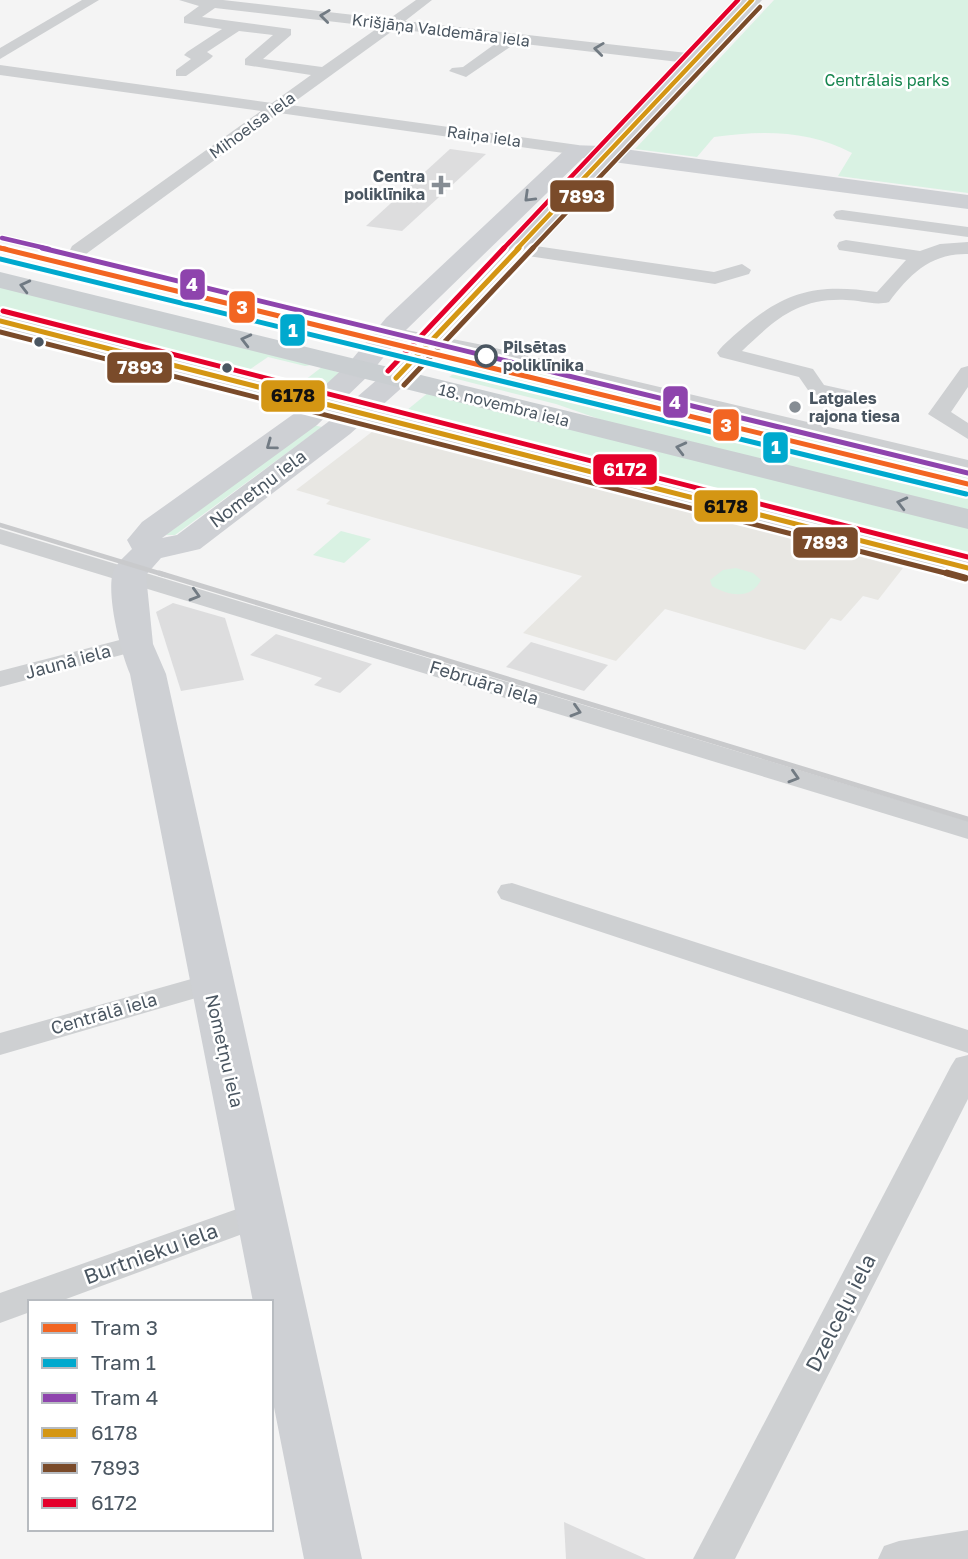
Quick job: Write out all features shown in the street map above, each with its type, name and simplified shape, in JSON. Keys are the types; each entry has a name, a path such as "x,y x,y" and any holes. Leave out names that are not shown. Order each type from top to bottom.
{"main road":[{"name":"18. novembra iela","path":"0,280 968,519"},
{"path":"0,321 968,568"}],"street":[{"path":"0,54 92,0"},
{"name":"Krišjāņa Valdemāra iela","path":"186,0 696,59"},
{"path":"667,56 723,0"},
{"name":"Nometņu iela","path":"140,563 188,542 358,412 433,340 515,249 752,0"},
{"path":"400,1 423,2"},
{"name":"Mihoelsa iela","path":"79,250 423,2"},
{"path":"212,3 190,20 233,28 286,32 250,62 325,72"},
{"path":"181,73 205,56 192,55 233,28"},
{"path":"457,71 466,72 511,38"},
{"name":"Raiņa iela","path":"0,70 968,202"},
{"path":"324,403 359,369 396,324 578,150"},
{"path":"842,215 968,232"},
{"path":"846,246 921,257 968,248"},
{"path":"515,249 715,278 743,270"},
{"path":"861,400 817,389 806,373 727,353 775,309 793,299 840,291 882,298 904,268 921,257"},
{"path":"391,333 433,340 968,467"},
{"path":"968,372 939,414 968,432"},
{"name":"Nometņu iela","path":"324,403 153,529 143,540 135,644 148,674 209,984 262,1213 333,1559"},
{"name":"Februāra iela","path":"0,536 140,563 968,831"},
{"name":"Jaunā iela","path":"0,679 135,644"},
{"path":"512,892 968,1042"},
{"name":"Centrālā iela","path":"0,1044 209,984"},
{"name":"Dzelceļu iela","path":"714,1559 968,1066"},
{"name":"Burtnieku iela","path":"0,1308 262,1213"},
{"path":"899,1559 968,1548"}],"shaded area":[{"path":"377,428 903,568 878,600 863,596 841,621 831,618 805,650 665,609 616,661 523,633 582,576 326,504 330,500 296,490"}],"green space":[{"name":"Centrālais parks","path":"774,0 968,0 968,193 838,176 852,153 836,145 802,136 749,133 714,137 697,157 635,149"},
{"path":"0,286 311,365 268,357 249,370 290,380 293,388 0,313"},
{"path":"481,355 968,473 968,511 605,421 556,404 449,377"},
{"path":"322,367 340,373 319,391 304,390 305,380"},
{"path":"429,392 968,528 968,559 401,415"},
{"path":"313,425 322,427 175,535 166,535"},
{"path":"341,531 371,539 344,563 313,555"},
{"path":"736,568 753,573 761,580 752,591 732,594 712,586 710,580 723,570"}],"building":[{"name":"Centra poliklīnika","path":"450,149 486,154 402,231 366,226"},
{"path":"173,603 225,618 244,680 181,691 156,612"},
{"path":"276,634 372,664 340,693 314,685 322,678 250,655"},
{"path":"531,642 608,665 584,691 506,667"},
{"path":"564,1522 646,1559 566,1559"}],"railway":[{"path":"0,525 165,575"},
{"path":"159,573 968,819"}],"tram line":[{"name":"4","path":"2,238 968,473"},
{"name":"3","path":"0,248 968,484"},
{"name":"1","path":"0,259 966,494"}],"transit line":[{"name":"6172","path":"388,371 738,0"},
{"name":"6178","path":"396,378 752,0"},
{"name":"7893","path":"404,385 760,7"},
{"name":"6172","path":"3,311 968,557"},
{"name":"6178","path":"0,321 968,568"},
{"name":"7893","path":"0,332 965,578"}],"place":[{"name":"Centra poliklīnika","path":"441,185"},
{"name":"Pilsētas poliklīnika","path":"486,356"},
{"name":"Latgales rajona tiesa","path":"795,407"}]}
